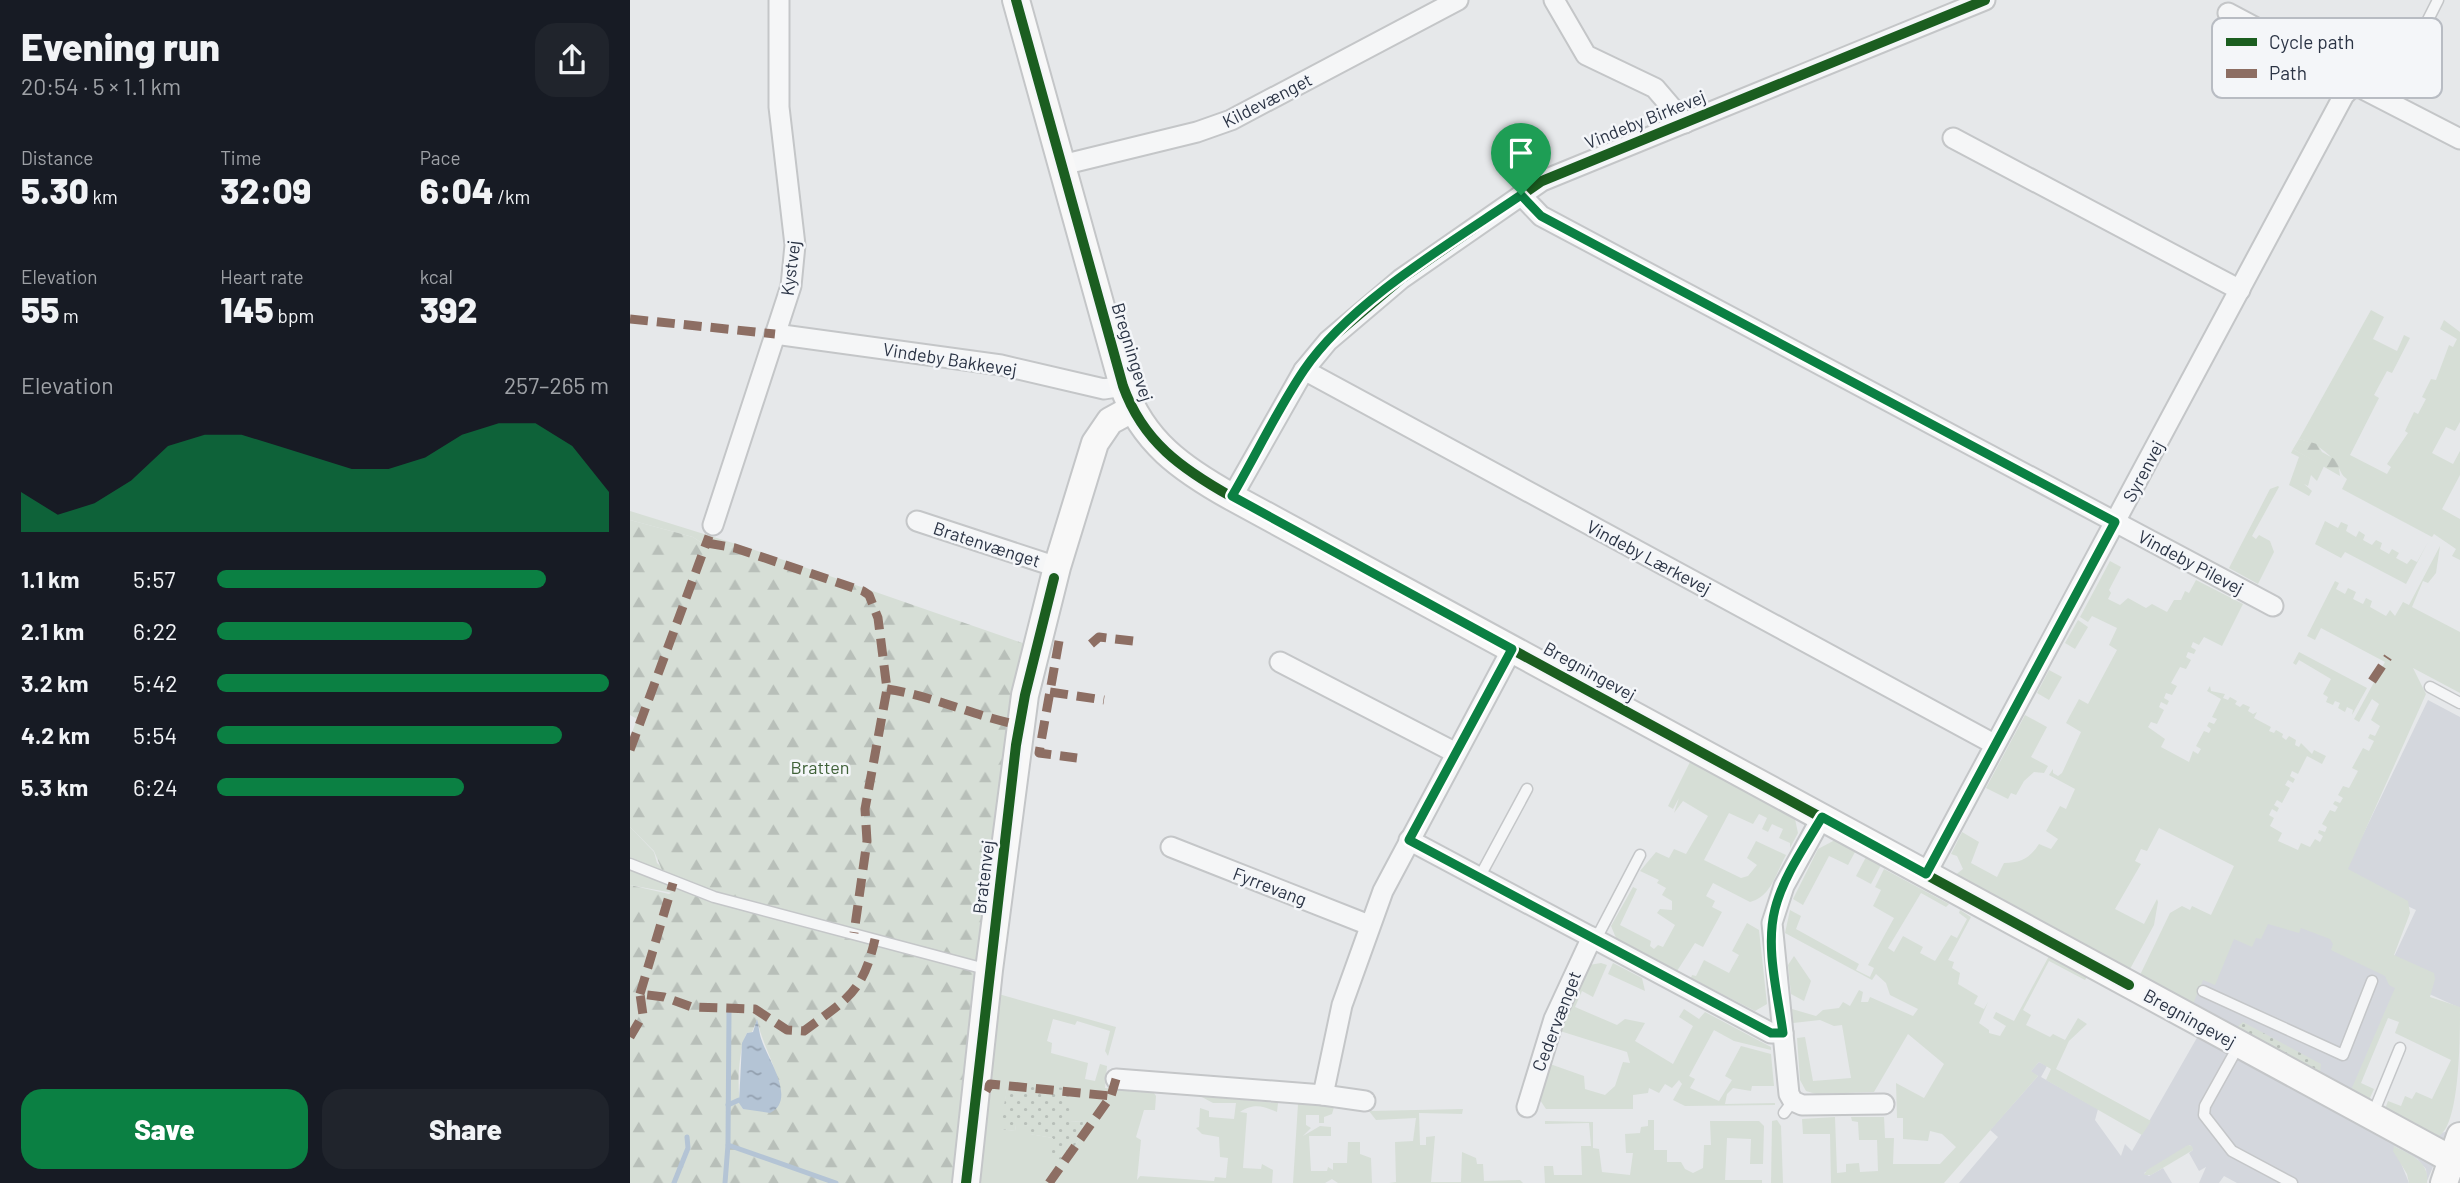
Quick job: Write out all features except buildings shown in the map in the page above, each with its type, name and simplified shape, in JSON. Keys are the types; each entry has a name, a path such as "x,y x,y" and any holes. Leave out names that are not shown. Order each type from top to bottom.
{"street":[{"name":"Kystvej","path":"713,525 791,286 795,245 779,107 779,0"},
{"name":"Bregningevej","path":"1016,0 1127,398 1151,439 1172,460 1232,496 2454,1161"},
{"name":"Kildevænget","path":"1062,165 1197,132 1231,120 1458,0"},
{"path":"1554,0 1586,55 1655,88 1685,122"},
{"name":"Vindeby Birkevej","path":"1232,496 1304,370 1328,341 1401,279 1521,195 1557,173 1984,0"},
{"path":"2228,13 2237,18"},
{"name":"Syrenvej","path":"1926,874 2342,98"},
{"path":"2380,98 2460,139"},
{"path":"1953,138 2240,290"},
{"name":"Vindeby Pilevej","path":"1521,195 1541,216 2273,606"},
{"name":"Vindeby Bakkevej","path":"775,334 1002,365 1104,389 1127,398"},
{"name":"Vindeby Lærkevej","path":"1304,370 1994,744"},
{"name":"Bratenvej","path":"966,1183 1019,725 1057,567 1100,432 1127,398"},
{"name":"Bratenvænget","path":"917,521 1057,567"},
{"path":"1323,1095 1342,1005 1369,925 1409,840 1512,649"},
{"path":"1280,662 1456,752"},
{"path":"1822,817 1784,886 1773,915 1772,944 1789,1107 1884,1104"},
{"path":"1409,840 1771,1033 1783,1033"},
{"name":"Fyrrevang","path":"1171,847 1369,925"},
{"name":"Cedervænget","path":"1527,1107 1554,1019 1594,938"},
{"path":"1116,1079 1323,1095 1365,1101"}],"lane":[{"path":"2429,18 2438,0"},
{"path":"2387,102 2389,98"},
{"path":"2430,687 2460,703"},
{"path":"1479,878 1527,789"},
{"path":"1594,938 1640,855"},
{"path":"630,864 714,897 989,970"},
{"path":"2203,991 2343,1055 2372,981"},
{"path":"2239,1045 2205,1106 2204,1115 2232,1151 2292,1183"},
{"path":"2377,1104 2400,1048"}],"shaded area":[{"path":"2428,700 2460,717 2460,1008 2416,988 2392,961 2416,910 2343,876"},
{"path":"2266,920 2301,924 2333,938 2402,979 2353,1091 2435,1135 2448,1131 2427,1181 2426,1169 2417,1159 2394,1146 2409,1183 2237,1183 2224,1176 2219,1183 2199,1183 2206,1167 2199,1171 2189,1153 2193,1150 2190,1145 2144,1173 2149,1176 2163,1168 2172,1183 1959,1183 1998,1137 1990,1130 2038,1076 2030,1072 2039,1062 2047,1066 2041,1077 2098,1109 2095,1120 2121,1156 2125,1144 2132,1151 2210,1015 2189,1004 2202,977 2233,937"}],"green space":[{"path":"2371,310 2384,317 2373,339 2397,351 2404,335 2410,338 2392,373 2387,371 2374,395 2379,398 2350,455 2387,474 2391,467 2387,464 2408,433 2405,431 2414,412 2418,414 2426,399 2422,397 2431,379 2436,380 2449,345 2453,347 2457,339 2440,329 2444,320 2460,332 2460,422 2455,431 2446,427 2432,453 2453,464 2460,451 2460,475 2442,509 2460,519 2460,560 2452,556 2456,549 2434,534 2432,537 2342,489 2347,479 2330,456 2321,448 2299,439"},
{"path":"2299,439 2317,444 2322,452 2338,461 2340,476 2293,449"},
{"path":"2293,449 2324,466 2317,481 2311,475 2308,486 2304,484 2312,491 2309,496 2289,485 2299,457 2291,453"},
{"path":"2278,486 2252,536 2256,539 2259,535 2270,541 2274,552 2258,584 2229,568 2270,489"},
{"path":"630,511 749,548 706,546 693,537 630,520"},
{"name":"Bratten","path":"630,520 693,537 706,546 749,548 1028,645 958,1183 630,1183 630,885 669,894 676,890 674,878 662,870 654,851 630,827 630,738 637,719 630,715","holes":["757,1020 777,1077 780,1097 743,1109 739,1094 742,1048 747,1033 752,1032"]},
{"path":"2325,521 2338,528 2341,522 2348,525 2346,531 2356,537 2359,531 2365,535 2363,540 2372,545 2376,540 2382,543 2380,549 2389,554 2392,549 2399,553 2396,558 2407,564 2411,559 2417,562 2428,542 2406,584 2345,552 2341,558 2315,544"},
{"path":"2440,546 2436,573 2428,583 2423,581 2412,607 2460,632 2460,693 2413,668 2426,694 2348,869 2408,901 2410,913 2394,955 2434,973 2430,997 2460,1007 2455,1098 2446,1128 2439,1136 2385,1109 2388,1101 2401,1106 2405,1096 2412,1099 2416,1092 2432,1099 2451,1060 2395,1033 2399,1022 2388,1018 2361,1083 2374,1089 2369,1100 2351,1090 2395,988 2389,985 2385,976 2331,950 2333,944 2330,939 2301,928 2299,933 2268,924 2261,939 2256,938 2252,947 2234,939 2215,985 2203,980 2193,1004 2140,975 2170,913 2182,906 2190,910 2192,906 2211,915 2234,866 2159,828 2147,851 2141,849 2135,861 2141,864 2115,909 2144,924 2157,899 2158,902 2154,925 2130,969 1954,876 1963,869 1957,856 1951,854 1962,832 1979,842 1971,863 1997,877 2004,863 2024,859 2039,844 2051,849 2058,839 2046,831 2060,806 2066,809 2075,789 2049,775 2053,769 2053,773 2058,776 2062,773 2081,732 2066,723 2079,699 2088,704 2117,650 2109,645 2117,628 2092,616 2088,622 2080,617 2110,561 2121,567 2109,590 2111,593 2108,599 2120,605 2128,598 2146,608 2152,604 2167,612 2174,600 2181,600 2185,591 2189,593 2196,580 2243,604 2222,646 2204,637 2199,645 2193,642 2191,647 2196,650 2194,654 2188,652 2186,657 2191,660 2186,669 2180,667 2171,683 2177,686 2172,695 2166,693 2164,698 2169,701 2167,705 2161,702 2159,707 2164,710 2157,724 2151,722 2148,727 2165,739 2161,747 2189,762 2193,751 2198,754 2201,749 2196,746 2204,731 2209,733 2211,729 2207,726 2209,722 2214,724 2217,719 2212,717 2221,699 2207,691 2210,686 2211,691 2225,694 2223,698 2228,700 2230,697 2237,701 2235,704 2240,707 2243,704 2250,707 2248,711 2253,714 2257,712 2254,718 2271,727 2269,731 2274,733 2276,730 2283,734 2282,737 2286,740 2289,736 2296,740 2295,745 2299,747 2301,743 2312,754 2314,750 2326,756 2322,764 2307,756 2298,774 2292,771 2290,776 2295,779 2293,783 2288,780 2285,785 2290,788 2282,803 2277,800 2274,805 2279,808 2277,812 2272,809 2269,815 2274,818 2270,826 2282,833 2278,841 2298,850 2301,843 2310,847 2315,839 2320,842 2323,836 2318,833 2319,830 2325,832 2327,827 2322,824 2330,810 2335,812 2338,807 2333,804 2335,801 2340,803 2343,798 2338,795 2343,786 2349,788 2358,771 2352,768 2363,748 2369,751 2374,741 2368,738 2370,734 2375,736 2380,726 2371,720 2379,704 2372,699 2359,722 2354,719 2385,662 2321,628 2315,640 2307,636 2335,581 2339,583 2336,589 2345,594 2348,588 2356,592 2353,599 2363,604 2366,598 2372,601 2370,607 2386,616 2390,610 2395,616 2403,602 2409,605"},
{"path":"2078,620 2088,627 2075,649 2065,643"},
{"path":"2299,652 2367,688 2352,715 2353,710 2347,707 2345,712 2338,708 2340,703 2335,701 2333,705 2326,702 2328,697 2323,694 2331,679 2299,660 2296,665 2293,663"},
{"path":"2049,670 2062,677 2049,700 2037,693"},
{"path":"2025,715 2047,727 2031,757 2048,766 2044,773 2034,772 2024,781 2016,795 2011,793 2008,799 1986,788"},
{"path":"1690,762 1795,819 1798,833 1790,848 1790,843 1779,838 1783,829 1772,824 1768,832 1762,829 1767,818 1759,814 1753,824 1729,813 1704,860 1741,878 1748,876 1757,865 1747,858 1756,841 1786,855 1768,890 1750,902 1713,883 1706,896 1715,901 1712,907 1722,912 1703,947 1695,943 1677,971 1616,938 1611,926 1633,887 1637,889 1620,925 1651,941 1650,946 1654,949 1658,945 1663,947 1675,925 1657,913 1660,909 1672,910 1672,901 1662,895 1666,888 1657,883 1659,880 1640,871 1656,852 1669,858 1674,849 1686,854 1708,816 1683,801 1674,813 1679,798 1673,809 1668,806"},
{"path":"630,827 654,852 657,863 674,878 676,890 673,893 630,885"},
{"path":"1835,840 1855,852 1848,865 1829,856 1803,905 1793,899 1818,849"},
{"path":"1866,857 1881,865 1871,884 1856,876"},
{"path":"1884,869 1949,904 1946,907 1921,893 1888,948 1894,952 1903,936 1923,947 1920,953 1935,961 1951,935 1957,938 1967,919 1959,913 1960,910 1971,917 1948,960 1954,962 1952,968 1960,973 1958,984 1978,996 1974,1004 1984,1009 1988,1002 1979,1023 1989,1030 1989,1033 2000,1036 2006,1026 1993,1018 1996,1012 2014,1021 2049,956 2087,977 2085,980 2049,961 2023,1010 2031,1015 2026,1025 2050,1037 2053,1034 2065,1040 2078,1018 2087,1024 2069,1041 2056,1069 2151,1121 2142,1135 2046,1080 2051,1069 2039,1062 2031,1071 2038,1076 1944,1183 1831,1183 1830,1134 1803,1134 1802,1119 1835,1117 1837,1173 1846,1172 1846,1164 1859,1163 1860,1172 1878,1171 1877,1140 1859,1140 1858,1122 1852,1121 1851,1117 1884,1117 1885,1138 1894,1138 1893,1164 1940,1164 1956,1147 1942,1134 1930,1131 1928,1141 1903,1139 1903,1118 1897,1118 1896,1083 1924,1098 1944,1064 1908,1034 1874,1092 1816,1094 1806,1091 1800,1080 1797,1038 1805,1037 1813,1081 1851,1078 1842,1025 1834,1026 1820,1020 1793,1023 1792,1009 1816,1016 1823,1010 1839,1008 1843,1002 1850,1006 1859,990 1863,992 1861,1002 1868,1002 1870,997 1913,1016 1918,1009 1890,995 1886,983 1876,974 1872,980 1785,933 1790,910 1801,916 1796,929 1859,964 1856,970 1870,977 1874,968 1868,965 1894,918 1873,906 1881,890 1875,887"},
{"path":"1747,923 1759,930 1767,1004 1755,1011 1691,978 1692,975 1696,976 1704,960 1729,973 1739,955 1732,951"},
{"path":"1794,956 1811,981 1804,1001 1791,994 1788,965"},
{"path":"1613,963 1642,978 1645,991 1608,974"},
{"path":"1589,965 1607,965 1593,997 1582,991 1575,1007 1617,1025 1625,1019 1645,1023 1635,1041 1673,1064 1693,1026 1679,1017 1684,1009 1699,1019 1705,1012 1771,1047 1771,1050 1734,1041 1714,1030 1689,1076 1695,1079 1690,1088 1719,1101 1732,1080 1725,1076 1741,1046 1771,1054 1774,1086 1752,1086 1751,1091 1733,1088 1727,1094 1725,1104 1775,1105 1685,1106 1673,1100 1682,1084 1679,1080 1672,1088 1665,1084 1659,1093 1649,1088 1648,1093 1633,1095 1633,1109 1546,1109 1540,1100 1550,1064 1584,1076 1585,1089 1605,1095 1615,1086 1623,1062 1630,1063 1627,1052 1560,1031"},
{"path":"995,993 1116,1027 1108,1056 1105,1051 1110,1031 1077,1021 1075,1025 1053,1019 1047,1041 1052,1043 1051,1053 1088,1063 1085,1079 1095,1081 1100,1064 1107,1066 1105,1088 1154,1093 1156,1096 1155,1110 1144,1110 1136,1137 1141,1140 1137,1180 1140,1176 1214,1181 1215,1177 1226,1178 1228,1158 1220,1157 1219,1137 1202,1134 1196,1128 1199,1127 1200,1108 1209,1111 1209,1117 1234,1119 1236,1103 1213,1103 1200,1096 1278,1103 1277,1112 1258,1106 1240,1112 1247,1113 1243,1168 1261,1169 1262,1164 1273,1170 1272,1183 975,1183","holes":["1030,1084 1070,1121 1083,1122 1082,1135 1065,1160 1053,1138 1030,1134 1031,1126 1016,1124 1015,1131 1001,1129 1007,1089 1012,1085"]},
{"path":"2243,1022 2321,1064 2320,1073 2236,1028"},
{"path":"1029,1084 1074,1089 1070,1121 1083,1122 1082,1135 1065,1160 1051,1158 1053,1138 1029,1134 1030,1126 1016,1125 1015,1131 1000,1129 1007,1088 1011,1085"},
{"path":"1298,1104 1334,1107 1332,1114 1324,1117 1324,1123 1319,1123 1319,1115 1306,1115 1306,1125 1311,1128 1303,1136 1320,1126 1331,1127 1331,1136 1309,1136 1311,1171 1327,1171 1328,1167 1333,1170 1333,1163 1347,1163 1348,1142 1360,1142 1360,1154 1371,1158 1372,1183 1338,1183 1332,1179 1325,1183 1293,1183"},
{"path":"1463,1109 1462,1114 1419,1113 1420,1145 1426,1145 1426,1137 1435,1136 1431,1182 1461,1182 1462,1152 1476,1158 1477,1164 1483,1164 1484,1181 1520,1180 1523,1183 1389,1183 1396,1182 1395,1142 1413,1141 1416,1118 1376,1120 1369,1111"},
{"path":"1648,1120 1654,1120 1654,1150 1667,1150 1667,1162 1681,1162 1685,1169 1693,1173 1703,1168 1704,1145 1711,1145 1710,1121 1759,1121 1764,1126 1763,1164 1750,1164 1751,1139 1727,1138 1725,1180 1762,1180 1762,1183 1545,1183 1544,1166 1553,1166 1554,1175 1582,1175 1581,1146 1591,1146 1589,1123 1545,1124 1545,1121 1593,1122 1593,1148 1599,1149 1602,1172 1630,1175 1633,1153 1626,1153 1625,1134 1640,1133 1641,1127 1648,1126"},
{"path":"1777,1120 1781,1126 1783,1183 1771,1183 1772,1121"},
{"path":"2188,1145 2192,1146 2193,1150 2151,1175 2144,1175 2147,1170"},
{"path":"2394,1146 2422,1164 2427,1183 2409,1183 2407,1174 2393,1151"}],"water":[{"path":"757,1019 761,1038 781,1089 778,1107 770,1113 743,1109 739,1103 742,1043 747,1033 753,1032"}],"waterway":[{"path":"728,1145 729,1011"},
{"path":"728,1105 739,1100"},
{"path":"674,1183 688,1148 687,1137"},
{"path":"725,1183 728,1145 836,1183"}],"marked path":[{"path":"630,319 775,334"},
{"path":"630,750 709,536"},
{"path":"707,543 735,548 863,591 869,595 878,618 887,689 865,809 867,841 854,933"},
{"path":"1091,644 1099,637 1133,641"},
{"path":"1059,641 1039,753 1077,758"},
{"path":"2372,681 2388,657"},
{"path":"887,689 921,696 1019,725"},
{"path":"1050,692 1104,700"},
{"path":"640,994 673,883"},
{"path":"630,1037 643,1015 640,994 664,997 692,1007 755,1009 787,1030 804,1031 832,1011 859,983 875,939"},
{"path":"1049,1183 1111,1096 1116,1079"},
{"path":"986,1091 990,1084 1111,1096"}],"cycle path":[{"path":"1016,0 1123,386 1141,423 1166,452 1197,476 1232,497 2129,985"},
{"path":"1232,497 1304,370 1328,341 1401,279 1542,181 1985,0"},
{"path":"966,1183 1016,745 1025,695 1054,578"}],"route":[{"path":"1521,195 1541,216 2115,522 1926,874 1822,817 1784,886 1773,915 1772,944 1783,1033 1771,1033 1409,840 1512,649 1232,496 1304,370 1328,341 1401,279 1521,195"}]}
